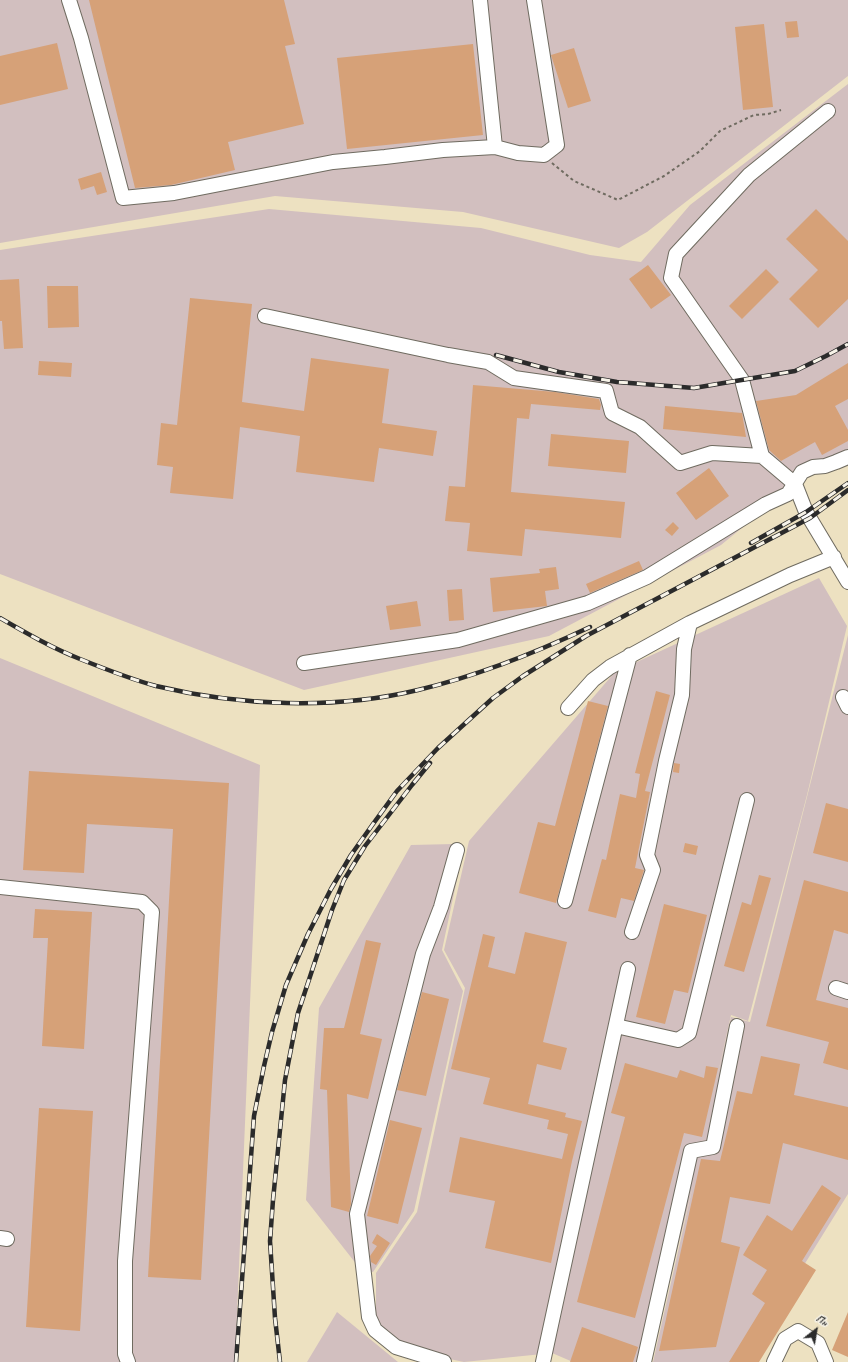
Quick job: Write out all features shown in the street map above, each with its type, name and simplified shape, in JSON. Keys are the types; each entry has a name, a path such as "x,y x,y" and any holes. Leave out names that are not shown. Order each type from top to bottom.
{"street":[{"path":"69,0 81,38 123,198 174,193 333,162 443,150 495,147 544,156 557,145 534,0"},
{"path":"480,0 495,147"},
{"path":"828,111 749,174 676,254 671,278 742,380 762,456 795,484 806,512 848,582"},
{"path":"265,316 448,355 488,362 514,378 606,391 612,413 640,427 680,463 712,453 762,456"},
{"path":"304,663 458,640 588,603 647,577 766,504 788,494 802,472 814,467 825,466 848,457"},
{"path":"568,708 593,680 610,667 690,623 790,575 834,557"},
{"path":"632,932 653,870 646,855 682,695 684,649 690,623"},
{"path":"565,900 630,656"},
{"path":"616,1026 678,1040 689,1033 747,800"},
{"path":"444,1362 396,1347 375,1330 369,1317 358,1214 423,954 441,907 457,850"},
{"path":"0,887 142,902 152,912 125,1261 125,1354 128,1362"},
{"path":"543,1362 628,969"},
{"path":"644,1362 691,1151 713,1147 737,1026"},
{"path":"774,1362 785,1339 798,1331 818,1343 826,1362"}],"path":[{"path":"544,156 574,181 618,200 664,176 700,151 720,131 754,115 768,114 781,110"}],"shaded area":[{"path":"0,0 848,0 848,76 647,232 619,248 463,212 275,196 0,243"},
{"path":"848,84 848,451 802,479 721,545 549,636 304,690 0,574 0,250 269,209 481,228 590,255 641,262 690,205"},
{"path":"819,578 847,626 807,795 748,1021 731,1015 712,1100 731,1017 750,1022 848,635 848,1194 744,1362 653,1362 694,1181 650,1362 573,1362 552,1353 464,1362 411,1351 376,1327 376,1273 417,1212 465,988 444,950 469,841 615,672"},
{"path":"0,658 260,765 235,1362 0,1362"},
{"path":"454,844 463,851 442,950 463,991 414,1211 373,1272 361,1270 306,1200 319,1008 411,845"},
{"path":"337,1312 398,1362 307,1362"}],"building":[{"path":"89,0 284,0 295,44 285,46 304,124 228,142 235,170 171,185 135,188"},
{"path":"797,21 799,37 787,38 785,22"},
{"path":"764,24 773,107 743,110 735,27"},
{"path":"57,43 68,89 0,105 0,56"},
{"path":"473,44 483,135 347,149 337,58"},
{"path":"574,48 591,101 568,108 551,55"},
{"path":"101,172 107,192 97,195 94,186 81,190 78,179"},
{"path":"816,209 848,241 848,299 818,328 789,299 818,270 786,239"},
{"path":"648,265 671,295 651,309 629,279"},
{"path":"766,269 779,282 742,319 729,306"},
{"path":"19,279 23,348 4,349 2,321 0,321 0,280"},
{"path":"47,286 78,286 79,327 48,328"},
{"path":"190,298 252,304 242,402 304,411 311,358 389,369 382,423 437,431 433,456 379,448 374,482 296,472 300,436 240,427 233,499 170,493 173,467 157,465 161,423 177,425"},
{"path":"39,361 72,363 71,377 38,375"},
{"path":"848,363 848,399 835,406 848,430 848,441 822,455 815,442 781,461 769,450 756,401 796,395"},
{"path":"473,385 555,392 599,399 601,405 600,410 531,404 529,419 517,418 511,492 625,502 621,538 525,529 522,556 467,551 470,523 445,521 449,486 465,487"},
{"path":"665,406 742,413 746,437 663,429"},
{"path":"551,434 629,441 626,473 548,466"},
{"path":"709,468 729,496 696,520 676,493"},
{"path":"673,522 679,528 672,536 665,530"},
{"path":"639,561 643,570 590,593 586,584"},
{"path":"556,567 559,589 545,591 547,606 493,612 490,578 540,573 539,569"},
{"path":"462,589 464,620 449,621 447,590"},
{"path":"417,601 421,626 390,630 386,606"},
{"path":"656,691 670,695 645,791 650,792 635,868 644,870 634,901 621,898 616,918 588,911 602,859 606,860 620,794 636,798 640,774 635,773"},
{"path":"588,701 608,706 556,903 519,893 538,822 555,826"},
{"path":"674,763 680,764 679,773 673,772"},
{"path":"29,771 229,783 201,1280 148,1277 173,829 87,824 84,873 23,870"},
{"path":"826,803 848,809 848,862 813,853"},
{"path":"685,843 698,846 696,855 683,852"},
{"path":"759,875 771,878 744,972 724,966 742,902 751,905"},
{"path":"804,880 848,892 848,934 834,930 816,1000 848,1008 848,1070 823,1063 829,1042 766,1026"},
{"path":"664,904 707,915 688,993 674,990 665,1024 636,1017"},
{"path":"35,909 92,912 84,1049 42,1046 48,938 33,938"},
{"path":"525,932 567,942 543,1042 567,1048 561,1070 537,1064 528,1104 566,1113 565,1117 582,1121 572,1161 551,1263 485,1248 495,1201 449,1192 460,1137 562,1159 568,1134 547,1129 549,1120 483,1104 490,1078 451,1069 483,934 495,937 488,967 515,974"},
{"path":"366,940 381,943 360,1034 382,1039 368,1099 347,1094 351,1204 349,1212 331,1207 327,1090 320,1089 324,1028 344,1028"},
{"path":"422,992 449,999 426,1096 397,1090"},
{"path":"761,1056 800,1064 794,1095 848,1107 848,1160 783,1143 770,1204 730,1197 721,1242 740,1247 716,1347 659,1351 701,1159 720,1161 737,1091 752,1094"},
{"path":"625,1063 677,1078 680,1070 704,1078 706,1066 718,1068 702,1137 684,1133 635,1318 577,1302 625,1117 611,1113"},
{"path":"39,1108 93,1111 80,1331 26,1327"},
{"path":"390,1120 422,1128 398,1224 367,1216"},
{"path":"822,1185 841,1198 802,1261 816,1270 759,1362 729,1362 765,1303 752,1294 767,1270 743,1255 767,1215 792,1231"},
{"path":"377,1234 390,1243 376,1265 371,1262 370,1256 377,1246 372,1243"},
{"path":"848,1312 848,1357 832,1350"},
{"path":"582,1327 638,1347 633,1362 570,1362"}],"railway":[{"path":"496,355 559,372 617,382 694,388 795,371 848,344"},
{"path":"751,543 806,512 848,483"},
{"path":"236,1362 254,1116 264,1066 286,985 308,934 331,889 351,855 397,791 438,748 493,698 523,676 586,636 810,518 848,490"},
{"path":"0,618 39,640 70,655 118,674 156,686 220,698 287,703 354,701 418,690 462,678 506,663 590,627"},
{"path":"280,1362 275,1318 270,1241 285,1080 298,1013 332,910 344,880 365,846 430,763"}]}
